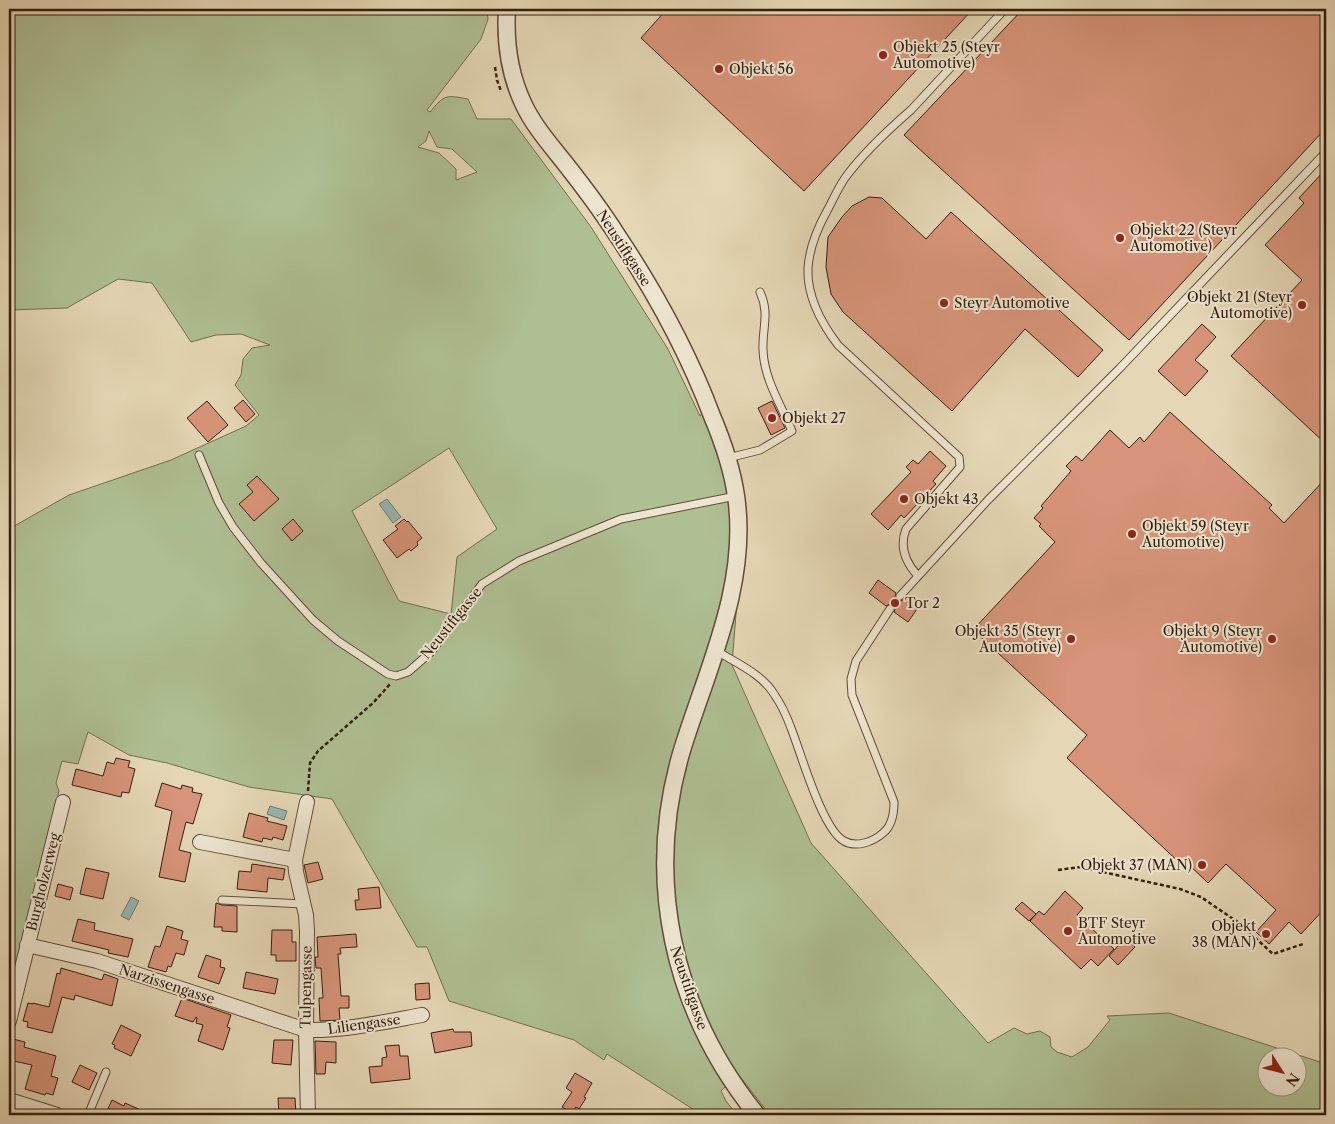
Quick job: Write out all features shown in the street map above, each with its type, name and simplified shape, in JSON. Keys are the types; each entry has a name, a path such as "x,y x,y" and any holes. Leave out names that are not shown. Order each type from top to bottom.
{"street":[{"name":"Neustiftgasse","path":"507,9 509,59 523,102 540,131 600,209 644,278 688,360 702,390 728,458 736,496 738,522 737,554 729,602 716,651 682,749 671,796 666,824 665,878 672,941 691,1003 710,1046 741,1095 757,1115"},
{"name":"Burgholzerweg","path":"9,1021 63,802"},
{"name":"Tulpengasse","path":"307,802 295,860 304,904 307,931 306,1030 308,1115"},
{"path":"200,842 295,860"},
{"name":"Narzissengasse","path":"27,945 97,960 306,1030"},
{"name":"Liliengasse","path":"306,1030 373,1024 422,1015"},
{"path":"9,1100 57,1115"}],"lane":[{"path":"918,576 910,568 903,548 902,538 906,529 960,467 959,457 838,345 827,330 817,312 810,288 808,270 810,249 819,226 849,174 1005,9"},
{"path":"900,596 988,500 1126,363 1326,152"},
{"path":"728,458 760,450 792,431 767,377 763,351 766,305 760,292"},
{"path":"200,455 219,504 233,527 261,562 313,620 338,642 388,674 396,676"},
{"name":"Neustiftgasse","path":"396,676 408,672 431,652 482,584 519,561 621,519 736,496"},
{"path":"716,651 765,682 774,693 791,727 827,820 845,842 862,844 876,838 886,830 894,812 894,802 852,695 851,679 856,661 890,609"},
{"path":"222,900 304,904"},
{"path":"88,1115 106,1072"}],"path":[{"path":"494,65 504,98"},
{"path":"307,802 310,763 318,751 373,703 396,676"},
{"path":"1058,870 1080,868 1187,892 1201,897 1238,923 1272,954 1302,944"}],"green space":[{"path":"9,9 487,10 488,19 481,39 427,110 430,112 446,97 455,97 468,99 477,119 511,119 591,227 668,349 700,416 712,399 745,499 732,665 811,843 988,1043 1014,1028 1027,1034 1040,1031 1050,1037 1051,1047 1057,1052 1072,1057 1088,1047 1110,1020 1107,1016 1169,1013 1271,1046 1258,1046 1258,1096 1308,1096 1308,1058 1326,1064 1326,1115 770,1115 738,1074 721,1091 737,1115 702,1115 607,1054 604,1060 574,1040 449,1001 427,947 417,947 332,799 249,787 167,763 129,755 88,732 78,764 62,761 56,783 59,791 9,995 9,529 69,495 171,460 246,426 259,415 235,385 241,375 243,359 252,348 270,345 241,334 216,335 191,342 152,283 118,279 67,308 9,310","holes":["429,131 437,147 452,149 477,172 456,180 456,169 439,153 418,147 426,141","449,448 497,529 457,557 451,614 399,601 352,511"]}],"water":[{"path":"387,499 401,517 393,523 379,504"},
{"path":"270,806 287,811 284,820 267,814"},
{"path":"131,897 139,901 129,920 121,916"}],"building":[{"path":"667,9 973,9 804,191 641,38"},
{"name":"Objekt 22 (Steyr Automotive)","path":"1023,9 1326,9 1326,128 1129,340 904,135"},
{"name":"Objekt 21 (Steyr Automotive)","path":"1326,169 1326,444 1231,356 1302,280 1265,245 1304,203 1299,198"},
{"name":"Steyr Automotive","path":"869,197 882,198 926,239 951,212 1103,350 1078,377 1025,329 952,411 843,312 831,294 826,267 828,237 852,206"},
{"path":"1202,324 1216,337 1195,360 1208,371 1185,396 1158,371"},
{"path":"243,400 255,414 246,422 234,408"},
{"path":"207,401 228,425 208,442 187,418"},
{"name":"Objekt 27","path":"772,401 785,428 771,435 758,408"},
{"path":"1170,412 1272,505 1269,508 1284,523 1326,478 1326,907 1301,934 1289,922 1269,944 1256,932 1276,910 1226,864 1208,883 1184,860 1181,864 1067,758 1087,735 973,630 1055,542 1039,526 1041,524 1034,518 1043,508 1041,506 1071,471 1066,466 1076,456 1082,461 1110,430 1129,448 1140,437 1144,442"},
{"name":"Objekt 43","path":"930,451 946,466 933,481 936,484 904,518 901,515 888,530 871,514 911,472 906,467 913,460 918,464"},
{"path":"257,476 279,499 254,521 239,504 253,492 247,485"},
{"path":"293,519 303,531 292,541 282,529"},
{"path":"404,519 408,521 422,538 411,551 409,549 397,558 383,540 398,529 395,526"},
{"name":"Tor 2","path":"878,580 896,593 895,597 897,600 901,601 904,599 917,609 908,622 894,612 893,605 886,606 869,593"},
{"path":"116,758 130,761 128,767 135,769 129,793 122,792 121,797 72,785 76,769 103,776 107,762 114,764"},
{"path":"162,783 181,789 182,785 193,788 192,792 202,794 193,824 186,822 179,850 191,853 185,882 159,877 172,811 155,806"},
{"path":"249,813 268,818 267,821 287,826 283,840 273,837 272,840 263,838 262,842 243,837"},
{"path":"318,862 323,879 308,883 304,865"},
{"path":"252,864 285,869 283,880 268,878 267,892 237,889 239,871 251,872"},
{"path":"86,868 109,873 103,899 80,894"},
{"path":"58,884 73,888 70,900 55,896"},
{"path":"379,887 381,908 356,910 355,900 359,900 358,889"},
{"name":"BTF Steyr Automotive","path":"1065,891 1083,908 1077,915 1114,949 1098,966 1091,959 1081,969 1030,921 1039,911 1044,915"},
{"path":"1022,902 1036,914 1029,921 1015,909"},
{"path":"216,903 237,906 237,932 222,931 222,927 214,927"},
{"path":"78,919 95,923 94,930 133,939 128,957 108,953 109,950 72,941"},
{"path":"167,926 183,931 181,939 188,941 184,955 176,953 171,967 168,966 166,972 148,967 155,946 160,947"},
{"path":"272,930 292,930 292,942 296,942 296,961 276,961 276,955 271,955"},
{"path":"356,934 357,947 340,948 341,954 338,954 341,996 349,996 349,1008 339,1008 340,1020 320,1021 319,998 323,998 321,968 316,968 315,957 318,957 317,937"},
{"path":"1125,938 1135,947 1118,965 1109,956"},
{"path":"206,955 221,960 220,967 225,968 219,984 198,977"},
{"path":"61,968 102,980 104,974 118,979 112,1006 75,995 74,1000 62,997 52,1033 27,1027 28,1022 23,1021 28,1003 49,1007 57,973 60,974"},
{"path":"246,972 278,979 275,994 243,988"},
{"path":"429,983 430,999 416,1000 415,984"},
{"path":"182,998 231,1015 227,1027 230,1028 223,1050 198,1041 203,1025 196,1023 196,1017 193,1022 175,1016"},
{"path":"121,1025 141,1035 131,1056 114,1048 115,1045 112,1044"},
{"path":"453,1029 454,1032 471,1032 472,1046 435,1053 431,1033"},
{"path":"13,1039 25,1042 24,1047 56,1056 51,1076 58,1078 53,1095 46,1093 45,1095 25,1089 32,1065 9,1060"},
{"path":"274,1040 293,1040 291,1065 272,1063"},
{"path":"315,1041 336,1042 336,1063 326,1062 325,1074 316,1074"},
{"path":"399,1045 400,1056 408,1056 410,1079 371,1083 369,1067 382,1066 382,1058 387,1057 385,1046"},
{"path":"80,1065 97,1073 89,1090 72,1082"},
{"path":"575,1073 592,1083 579,1109 576,1107 572,1113 562,1107 572,1092 566,1088"},
{"path":"278,1098 295,1098 296,1115 279,1115"},
{"path":"112,1100 124,1106 125,1103 152,1115 105,1115"}],"place":[{"name":"Objekt 25 (Steyr Automotive)","path":"883,55"},
{"name":"Objekt 56","path":"719,69"},
{"name":"Objekt 22 (Steyr Automotive)","path":"1120,238"},
{"name":"Steyr Automotive","path":"944,303"},
{"name":"Objekt 21 (Steyr Automotive)","path":"1302,305"},
{"name":"Objekt 27","path":"772,418"},
{"name":"Objekt 43","path":"904,499"},
{"name":"Objekt 59 (Steyr Automotive)","path":"1132,534"},
{"name":"Tor 2","path":"895,603"},
{"name":"Objekt 35 (Steyr Automotive)","path":"1071,639"},
{"name":"Objekt 9 (Steyr Automotive)","path":"1272,639"},
{"name":"Objekt 37 (MAN)","path":"1202,865"},
{"name":"BTF Steyr Automotive","path":"1068,931"},
{"name":"Objekt 38 (MAN)","path":"1266,934"}]}
